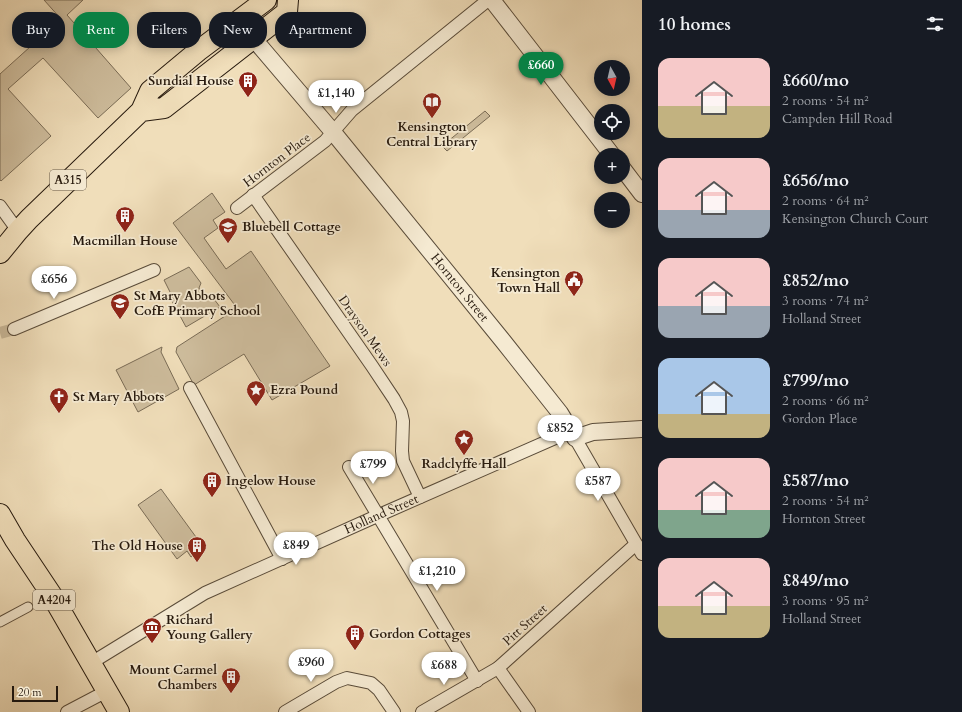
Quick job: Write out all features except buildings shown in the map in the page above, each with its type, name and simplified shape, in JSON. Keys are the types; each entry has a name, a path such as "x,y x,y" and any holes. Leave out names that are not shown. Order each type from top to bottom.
{"main road":[{"name":"A315","path":"0,253 18,231 141,111 150,91 198,51 266,0"},
{"path":"267,27 287,12 288,0"},
{"path":"141,111 164,108 240,48"},
{"name":"A4204","path":"0,514 15,540 51,594 119,712"}],"street":[{"name":"Hornton Place","path":"237,208 325,141 352,110 488,0"},
{"path":"492,0 607,148"},
{"name":"Hornton Street","path":"262,48 333,132 560,413 639,549"},
{"path":"630,178 642,194"},
{"name":"Drayson Mews","path":"253,195 394,399 401,412 403,421 403,461 420,497"},
{"path":"0,206 18,231"},
{"path":"14,329 154,270"},
{"path":"190,388 282,559"},
{"name":"Holland Street","path":"91,662 205,593 420,497 573,434 642,429"},
{"path":"349,467 477,681"},
{"name":"Pitt Street","path":"422,712 498,668 639,549"},
{"path":"0,622 28,607"},
{"path":"498,668 529,712"},
{"path":"285,712 336,682 347,678 371,683 379,690 394,712"},
{"path":"67,712 107,691"}],"shaded area":[{"path":"44,0 83,0 67,15 73,22 73,48 96,48 131,88 98,118 43,58 8,89 51,136 1,181 0,74 29,48 65,48 65,12 55,12"},
{"path":"485,111 490,116 447,151 442,146"},
{"path":"212,193 225,212 213,220 218,228 204,238 226,269 251,251 330,366 272,400 244,354 194,385 176,352 177,347 236,309 234,304 173,223"},
{"path":"189,267 201,283 199,288 202,295 211,295 220,307 186,327 172,301 174,300 164,280"},
{"path":"162,347 161,352 179,389 138,412 116,370"},
{"path":"161,489 204,548 191,557 187,551 177,559 138,505"}],"tunnel":[{"path":"0,333 14,329"}],"place":[{"name":"Sundial House","path":"248,98"},
{"name":"Kensington Central Library","path":"432,119"},
{"name":"Macmillan House","path":"125,233"},
{"name":"Bluebell Cottage","path":"228,244"},
{"name":"Kensington Town Hall","path":"574,297"},
{"name":"St Mary Abbots CofE Primary School","path":"120,320"},
{"name":"Ezra Pound","path":"256,407"},
{"name":"St Mary Abbots","path":"59,414"},
{"name":"Radclyffe Hall","path":"464,456"},
{"name":"Ingelow House","path":"212,498"},
{"name":"The Old House","path":"197,563"},
{"name":"Richard Young Gallery","path":"152,644"},
{"name":"Gordon Cottages","path":"355,651"},
{"name":"Mount Carmel Chambers","path":"231,694"}]}
